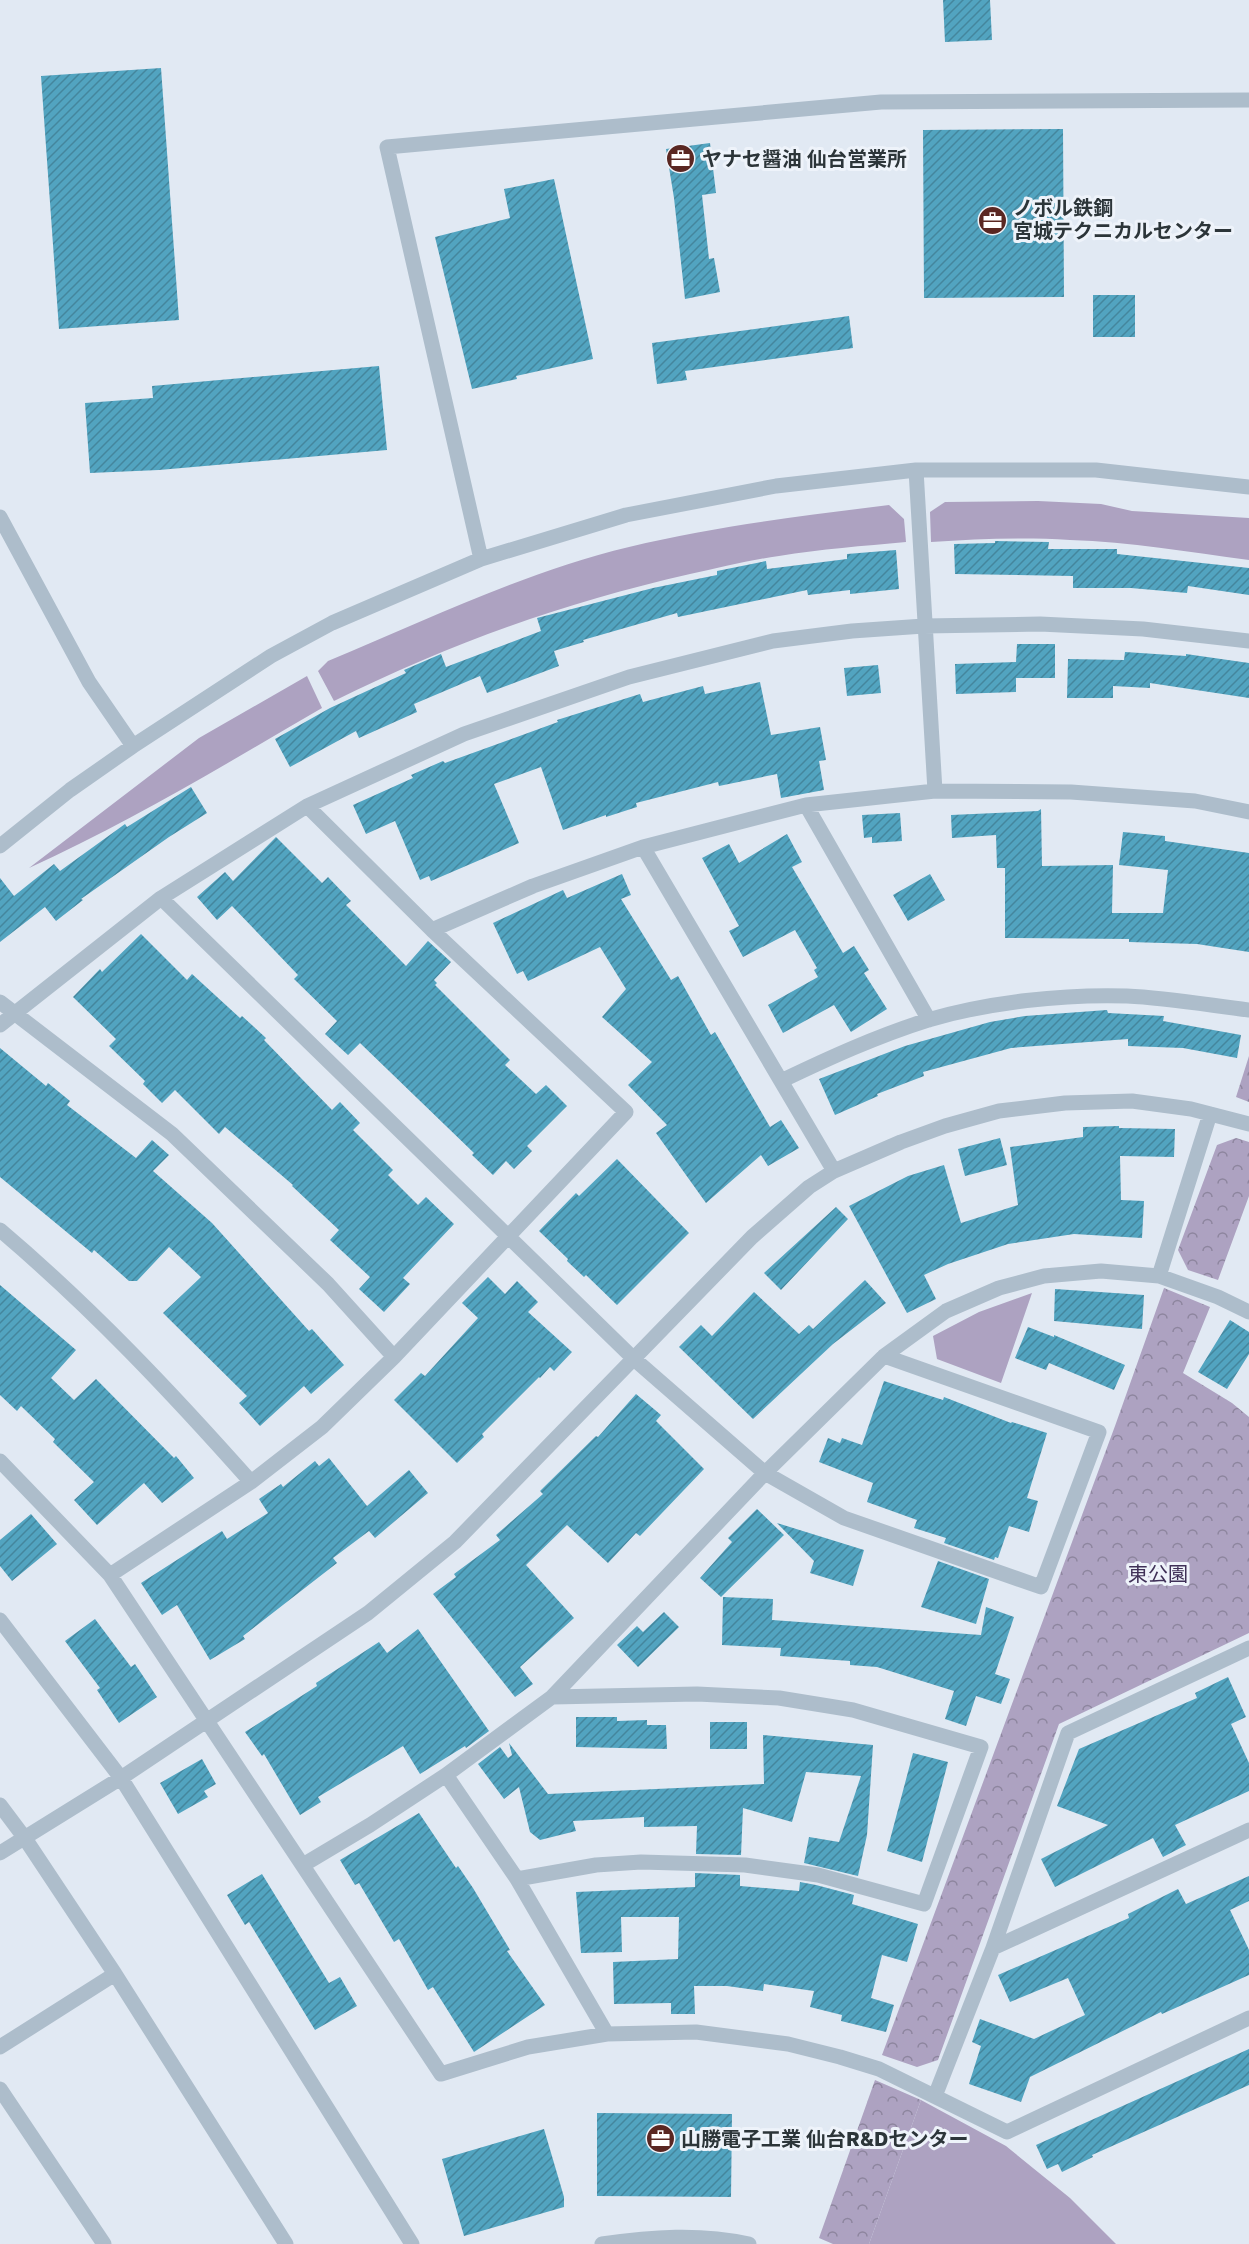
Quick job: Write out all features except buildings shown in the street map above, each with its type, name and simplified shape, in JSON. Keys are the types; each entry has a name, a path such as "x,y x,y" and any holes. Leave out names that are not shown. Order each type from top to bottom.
{"street":[{"path":"481,559 387,147 881,102 1249,100"},
{"path":"916,470 935,791"},
{"path":"0,846 70,790 133,746 271,656 332,623 481,559 626,515 776,486 916,470 1096,470 1249,487"},
{"path":"0,517 89,682 133,746"},
{"path":"0,1025 161,898 308,806 464,734 629,677 773,641 852,631 924,626 1040,624 1143,629 1249,641"},
{"path":"432,930 533,886 643,847 806,805 935,791 1071,792 1195,801 1249,812"},
{"path":"806,805 929,1020"},
{"path":"110,1575 251,1482 322,1427 394,1357 626,1112 432,930 308,806"},
{"path":"643,847 834,1171"},
{"path":"161,898 633,1358 765,1473 844,1518 1041,1587 1099,1432 884,1356"},
{"path":"781,1081 848,1049 929,1020 996,1005 1077,996 1126,996 1249,1010"},
{"path":"0,1002 172,1134 328,1284 394,1357"},
{"path":"0,1853 121,1778 368,1613 455,1542 752,1237 809,1187 834,1171 945,1126 999,1111 1065,1103 1132,1101 1191,1109 1249,1124"},
{"path":"1159,1276 1210,1114"},
{"path":"0,1230 44,1267 130,1349 251,1482"},
{"path":"303,1865 370,1825 446,1775 552,1696 765,1473 884,1356 946,1311 999,1288 1044,1276 1101,1271 1159,1276 1249,1312"},
{"path":"0,1461 110,1575 441,2074 528,2047 607,2034 696,2032 788,2044 879,2069 1007,2132 1249,2018"},
{"path":"0,1620 121,1778 412,2244"},
{"path":"935,2096 993,1948 1068,1733 1249,1648"},
{"path":"517,1879 596,1865 641,1862 745,1865 818,1875 924,1904 981,1747 853,1710 779,1698 697,1694 552,1696"},
{"path":"446,1775 517,1879 607,2034"},
{"path":"0,1805 116,1974 286,2244"},
{"path":"993,1948 1249,1830"},
{"path":"0,2047 116,1974"},
{"path":"0,2089 104,2244"},
{"path":"602,2244 653,2236 697,2237 749,2244"}],"green space":[{"path":"1038,501 1101,504 1132,511 1249,518 1249,560 1092,541 983,539 931,542 930,512 945,502"},
{"path":"889,505 904,519 906,542 757,560 643,585 552,612 465,643 334,701 318,671 328,661 439,614 514,583 590,557 726,527"},
{"path":"307,676 322,708 141,812 29,868 199,738"},
{"path":"1249,1056 1249,1102 1236,1097"},
{"path":"1236,1138 1249,1142 1249,1196 1218,1280 1188,1270 1178,1250 1217,1145"},
{"name":"東公園","path":"1164,1288 1210,1307 1183,1373 1232,1403 1249,1417 1249,1633 1059,1724 938,2060 917,2067 882,2055"},
{"path":"1032,1293 1001,1383 937,1359 933,1336 979,1312"},
{"path":"875,2080 921,2100 869,2244 833,2244 819,2238"},
{"path":"921,2100 1006,2146 1070,2198 1116,2244 869,2244"}],"place":[{"name":"ヤナセ醤油 仙台営業所","path":"681,159"},
{"name":"ノボル鉄鋼 宮城テクニカルセンター","path":"992,220"},
{"name":"山勝電子工業 仙台R&Dセンター","path":"660,2139"}]}
